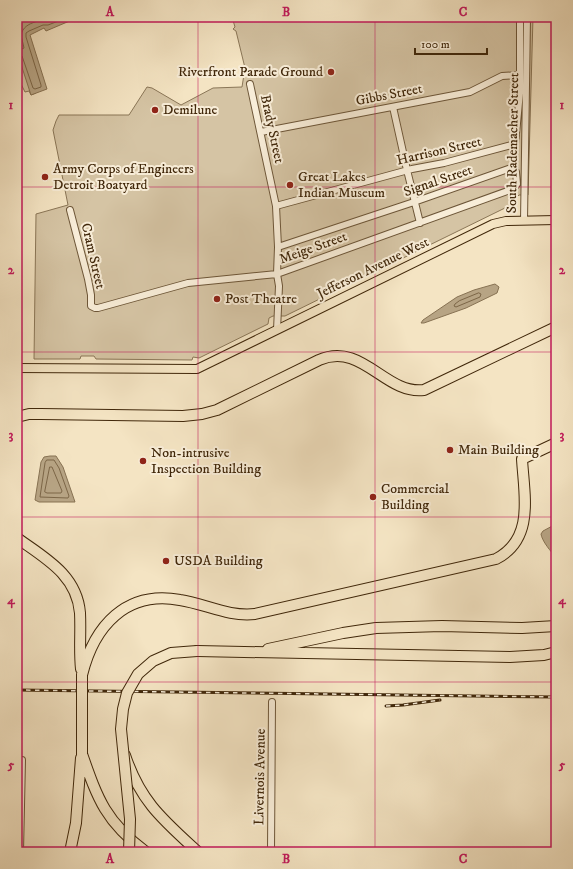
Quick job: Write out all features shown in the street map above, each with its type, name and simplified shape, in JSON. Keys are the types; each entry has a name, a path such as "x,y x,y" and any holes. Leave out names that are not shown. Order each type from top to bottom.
{"highway":[{"path":"17,417 29,414 183,416 202,414 217,410 320,360 334,355 354,359 406,388 417,391 424,390 556,327"},
{"path":"82,675 90,648 100,632 113,617 129,606 147,600 169,598 230,614 255,614 496,559 513,546 523,525 525,508 522,459 556,443"},
{"path":"17,538 56,566 71,584 79,607 82,675 82,754 76,823 70,852"},
{"path":"244,652 376,628 426,626 522,628 556,626"},
{"path":"129,852 130,819 121,729 124,703 128,688 138,674 148,664 162,656 176,652 197,651 510,657 539,656 556,652"},
{"path":"123,747 130,767 151,806 198,852"},
{"path":"82,754 94,789 105,810 122,832 146,852"}],"main road":[{"name":"Jefferson Avenue West","path":"17,368 195,369 277,326 493,224 506,221 556,220"}],"street":[{"path":"520,17 520,75"},
{"name":"South Rademacher Street","path":"524,221 527,17"},
{"name":"Gibbs Street","path":"261,132 470,92 502,76 520,75"},
{"name":"Harrison Street","path":"276,206 407,170 444,163 515,144 520,92 520,75"},
{"name":"Brady Street","path":"250,84 276,206 278,247 277,274 279,286 277,326"},
{"path":"393,107 420,223"},
{"name":"Signal Street","path":"278,247 514,168"},
{"name":"Meige Street","path":"92,307 98,308 188,283 277,274 515,188 517,184 516,172 514,168"},
{"name":"Cram Street","path":"70,210 88,279 91,295 90,304 92,307"},
{"name":"Livernois Avenue","path":"271,852 272,702"},
{"path":"20,852 19,818 22,760"}],"shaded area":[{"path":"232,17 533,17 528,195 519,195 507,207 285,316 273,316 269,318 268,324 199,358 193,357 192,360 96,359 94,356 81,356 80,359 34,359 36,214 68,205 53,130 59,115 129,115 147,87 152,88 181,105 213,88 242,87 245,68 236,31 233,29 235,27"},
{"path":"17,52 36,93 31,95 29,91 25,92 17,76"}],"water":[{"path":"17,17 79,17 46,31 44,28 30,35 47,89 31,95 17,52"},
{"path":"495,284 499,287 497,293 466,308 421,323 423,320 457,297"},
{"path":"56,456 63,467 75,502 39,502 35,500 41,462 44,457"},
{"path":"556,524 556,557 545,543 541,534 543,531"}],"railway":[{"path":"17,690 556,697"},
{"path":"386,706 440,700"}],"place":[{"name":"Riverfront Parade Ground","path":"331,72"},
{"name":"Demilune","path":"155,110"},
{"name":"Army Corps of Engineers Detroit Boatyard","path":"45,177"},
{"name":"Great Lakes Indian Museum","path":"290,185"},
{"name":"Post Theatre","path":"217,299"},
{"name":"Main Building","path":"450,450"},
{"name":"Non-intrusive Inspection Building","path":"143,461"},
{"name":"Commercial Building","path":"373,497"},
{"name":"USDA Building","path":"166,561"}]}
